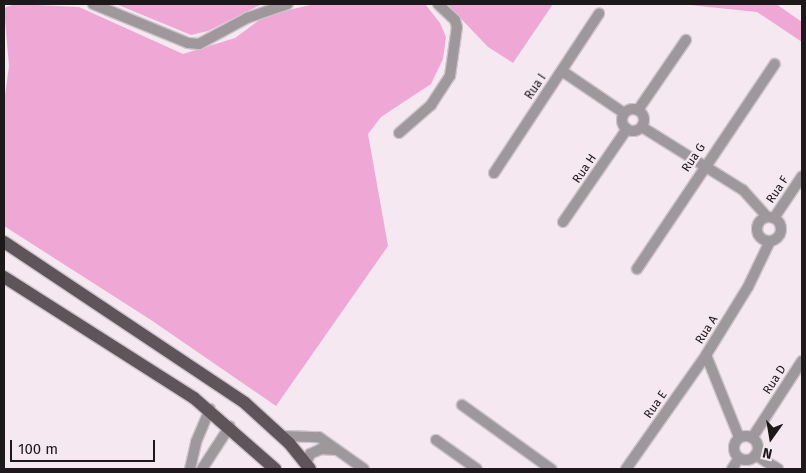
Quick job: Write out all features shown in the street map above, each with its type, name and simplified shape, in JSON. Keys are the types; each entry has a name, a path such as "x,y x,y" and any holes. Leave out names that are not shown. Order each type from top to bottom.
{"main road":[{"path":"4,242 211,378 281,436 308,467"},
{"path":"4,276 210,409 275,469"}],"street":[{"path":"93,4 188,43 199,44 247,18 288,4"},
{"path":"399,133 431,105 450,76 456,27 455,20 438,4"},
{"name":"Rua I","path":"494,173 599,14"},
{"path":"562,71 624,113 638,110 686,40"},
{"name":"Rua G","path":"637,269 705,165 775,64"},
{"path":"638,110 644,117 642,127"},
{"path":"624,113 622,120 626,129 633,131 642,127"},
{"path":"642,127 743,190 771,217 758,224 758,232 770,240"},
{"name":"Rua H","path":"563,222 626,129"},
{"name":"Rua F","path":"771,217 802,176"},
{"name":"Rua A","path":"739,437 706,355 748,287 770,240 781,231 771,217"},
{"name":"Rua E","path":"626,469 706,355"},
{"name":"Rua D","path":"752,438 802,361"},
{"path":"462,405 551,469"},
{"path":"190,469 192,457 210,409"},
{"path":"192,457 201,469 230,426"},
{"path":"281,436 319,437 364,469"},
{"path":"739,458 734,446 739,437 752,438 758,446 756,455"},
{"path":"436,440 476,469"},
{"path":"308,467 310,454 321,449 336,450"},
{"path":"739,458 746,460 756,455"},
{"path":"756,455 778,469"},
{"path":"732,469 739,458"}],"shaded area":[{"path":"15,4 79,7 183,54 235,38 266,15 315,4 425,4 440,23 446,37 443,59 431,84 381,117 368,134 388,246 276,406 151,320 4,226 4,103 9,66 4,8"},
{"path":"116,4 262,4 208,31 191,35"},
{"path":"447,4 553,4 513,63 488,47"},
{"path":"680,4 776,4 802,22 802,42 757,12"}]}
